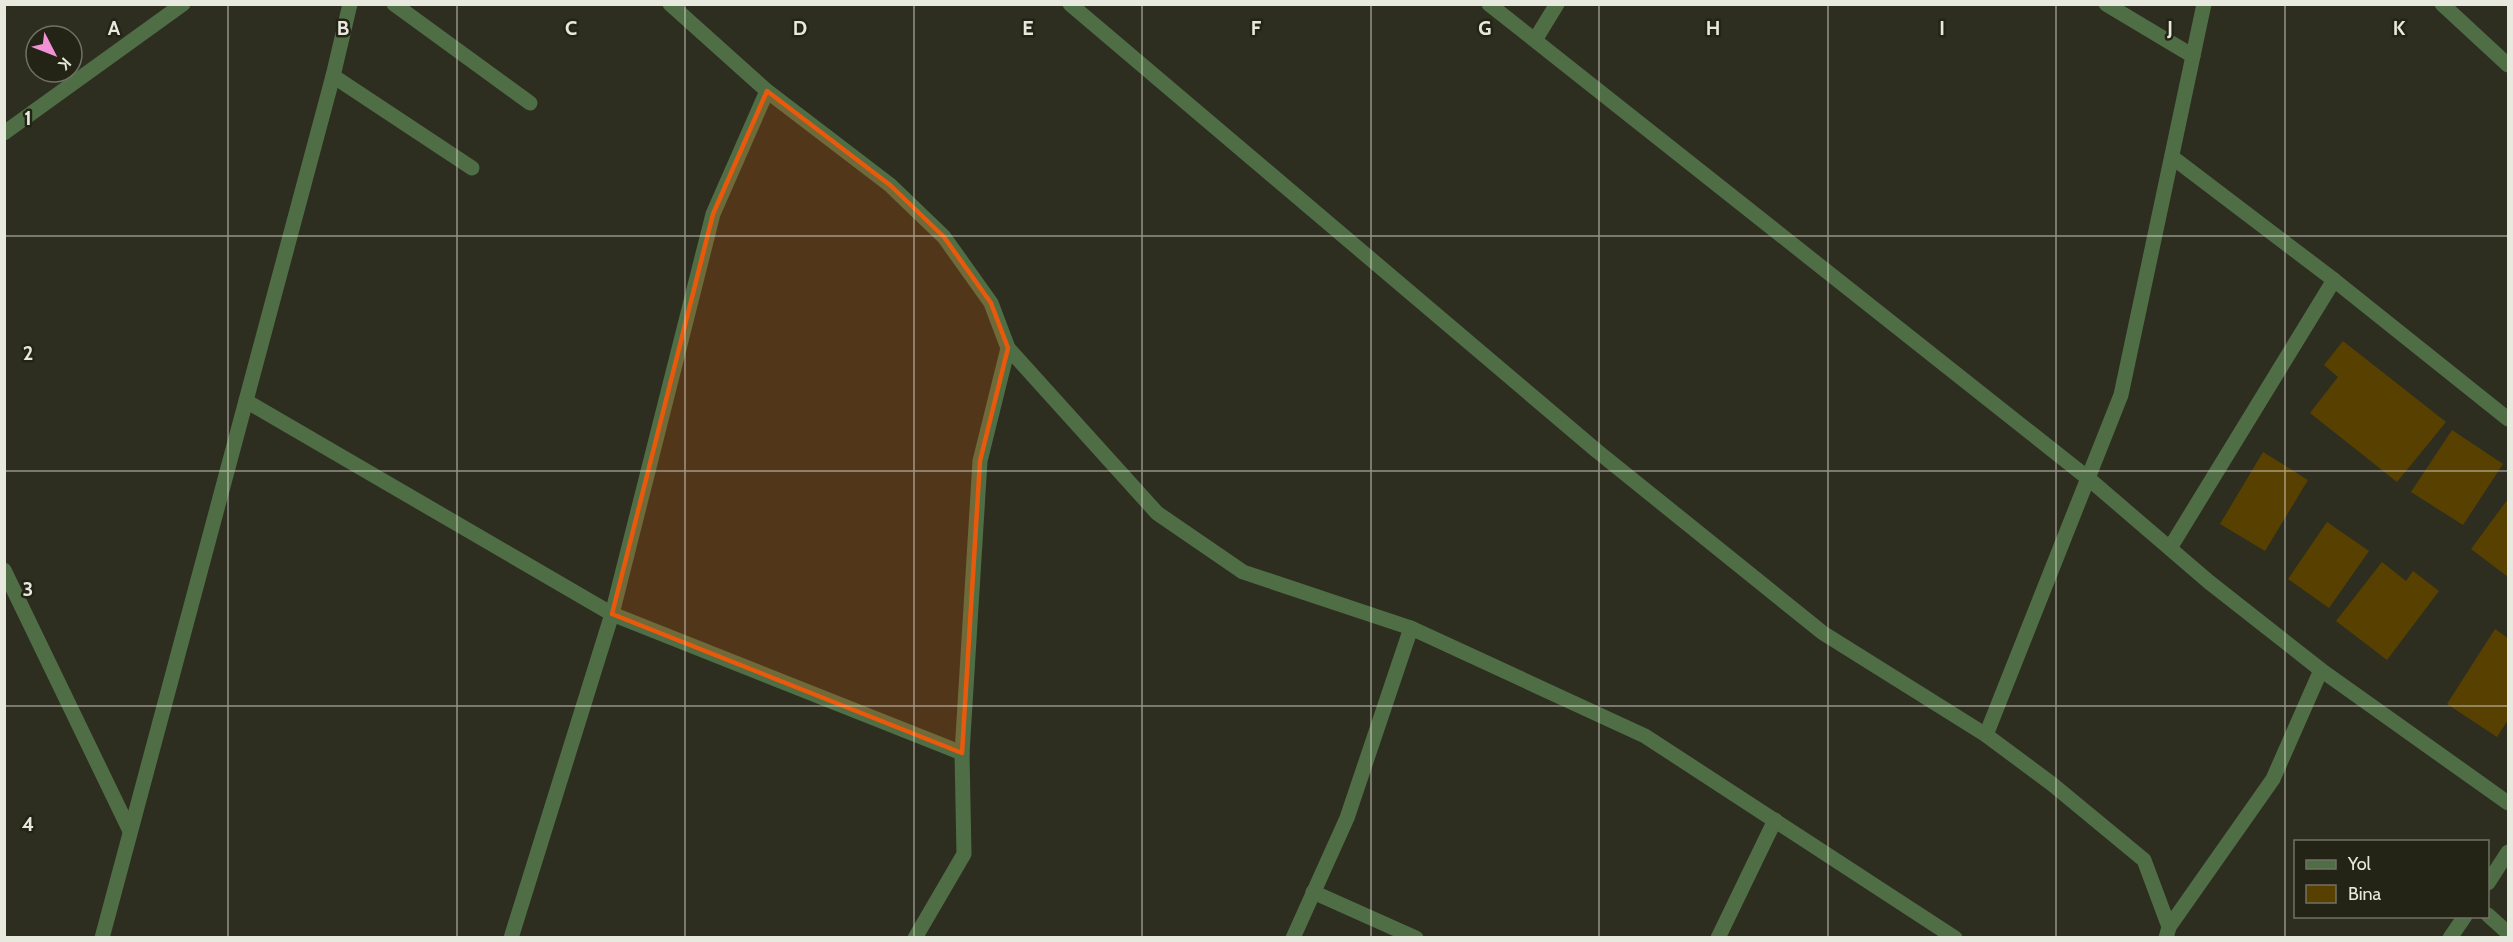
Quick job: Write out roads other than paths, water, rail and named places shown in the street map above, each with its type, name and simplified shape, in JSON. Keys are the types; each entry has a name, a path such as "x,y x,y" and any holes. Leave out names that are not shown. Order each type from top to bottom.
{"street":[{"path":"5,133 183,4"},
{"path":"102,938 333,76 350,4"},
{"path":"394,4 530,103"},
{"path":"670,4 767,91 890,185 944,237 991,303 1008,348 1157,513 1243,572 1411,628 1645,736 1955,938"},
{"path":"1070,4 1597,451 1823,633 1986,735 2052,784 2144,860 2168,932"},
{"path":"1489,4 2089,479 2321,670 2508,803"},
{"path":"1535,40 1557,4"},
{"path":"2106,4 2193,56"},
{"path":"1986,735 2121,395 2204,4"},
{"path":"2442,4 2508,65"},
{"path":"333,76 472,168"},
{"path":"511,938 612,614 712,214 767,91"},
{"path":"2172,157 2334,280 2508,419"},
{"path":"2170,548 2334,280"},
{"path":"915,938 964,854 962,753 980,460 1008,348"},
{"path":"246,401 612,614 962,753"},
{"path":"4,570 130,831"},
{"path":"1293,938 1347,819 1411,628"},
{"path":"2168,932 2273,779 2321,670"},
{"path":"1718,938 1775,820"},
{"path":"2489,880 2508,852"},
{"path":"1313,892 1416,938"},
{"path":"2489,917 2508,933"},
{"path":"2450,938 2463,918"}]}
